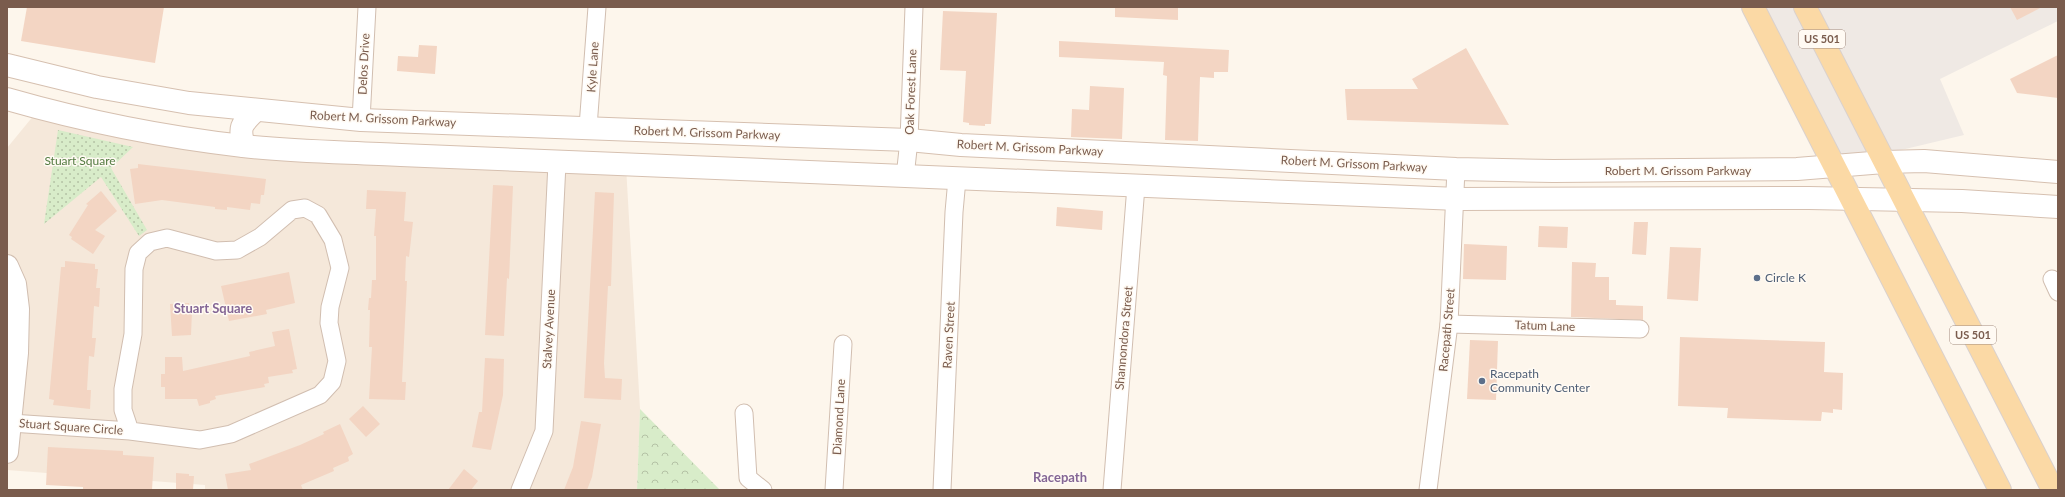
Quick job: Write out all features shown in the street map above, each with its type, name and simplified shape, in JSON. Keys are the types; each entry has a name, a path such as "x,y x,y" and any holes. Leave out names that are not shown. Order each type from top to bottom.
{"main road":[{"path":"1753,7 2000,490"},
{"name":"US 501","path":"1805,7 1902,200 2053,490"},
{"name":"Robert M. Grissom Parkway","path":"7,65 97,87 166,99 256,110 361,120 588,127 909,140 961,145 1456,169 1590,171 1744,170 1884,162 1957,162 2058,172"},
{"path":"7,99 39,109 144,132 244,146 557,163 1455,199 1851,199 2020,203 2058,207"},
{"path":"244,146 240,133 242,123 256,110"},
{"path":"7,266 15,284 18,309 11,423 7,452"}],"street":[{"name":"Delos Drive","path":"361,120 367,7"},
{"name":"Kyle Lane","path":"588,127 597,7"},
{"name":"Oak Forest Lane","path":"905,177 909,140 914,7"},
{"name":"Stalvey Avenue","path":"520,490 544,431 557,163"},
{"name":"Racepath Street","path":"1428,490 1449,324 1456,169"},
{"name":"Raven Street","path":"942,490 954,212 958,179"},
{"name":"Shannondora Street","path":"1112,490 1136,186"},
{"name":"Stuart Square Circle","path":"11,423 130,431 200,440 230,434 320,395 332,382 337,361 329,323 330,307 340,268 333,240 318,215 305,208 292,210 260,237 237,250 216,250 167,238 150,242 138,253 134,269 133,334 123,390 123,410 130,431"},
{"name":"Tatum Lane","path":"1449,324 1640,329"},
{"name":"Diamond Lane","path":"834,490 843,344"},
{"path":"744,413 748,478 763,490"}],"shaded area":[{"path":"1757,7 2058,7 2058,21 1940,79 1964,135 1834,166"},
{"path":"39,109 144,132 626,166 640,409 637,490 205,490 205,485 7,470 7,148"}],"green space":[{"name":"Stuart Square","path":"58,130 133,147 111,168 147,230 139,236 101,177 44,224"},
{"path":"640,409 720,490 637,490"}],"building":[{"path":"27,7 164,7 155,63 21,41"},
{"path":"1115,7 1178,7 1178,20 1115,17"},
{"path":"2010,7 2042,7 2017,20"},
{"path":"943,11 997,13 991,124 985,124 985,126 969,125 969,123 963,122 966,71 940,70"},
{"path":"1059,41 1229,50 1228,72 1214,72 1214,78 1200,77 1198,141 1165,140 1167,76 1163,75 1164,62 1059,57"},
{"path":"419,45 437,46 435,74 397,71 398,56 418,57"},
{"path":"1466,48 1509,125 1347,120 1345,89 1418,89 1412,79"},
{"path":"2058,55 2058,98 2017,93 2010,79"},
{"path":"1090,86 1124,88 1122,139 1071,137 1072,109 1089,110"},
{"path":"138,164 266,179 264,195 261,195 260,204 251,203 250,210 227,207 227,210 215,209 215,207 162,200 135,204 130,169 138,168"},
{"path":"493,185 513,186 509,279 507,278 504,336 485,335"},
{"path":"367,190 406,192 404,221 413,222 409,257 406,256 405,281 407,281 402,382 406,382 405,400 369,399 372,347 369,347 370,310 368,310 369,298 371,298 372,280 376,280 376,236 374,236 376,209 366,209"},
{"path":"101,191 117,211 95,230 105,236 93,254 71,239 72,237 69,235 88,205 86,204"},
{"path":"595,192 614,193 611,286 608,286 604,363 605,378 622,379 621,400 584,398"},
{"path":"1057,207 1103,211 1102,230 1056,226"},
{"path":"1634,222 1648,222 1646,255 1632,254"},
{"path":"1539,226 1568,227 1567,248 1538,247"},
{"path":"1464,244 1507,246 1506,280 1463,279"},
{"path":"1670,247 1701,248 1698,301 1667,299"},
{"path":"65,261 95,264 95,269 98,269 96,288 100,288 99,307 94,306 92,338 96,338 94,357 89,356 87,390 91,390 90,409 53,405 54,400 49,399 61,267 65,267"},
{"path":"1572,262 1596,263 1595,277 1609,277 1609,300 1616,300 1616,305 1643,306 1643,320 1571,317"},
{"path":"289,272 295,303 266,310 267,314 229,321 221,286"},
{"path":"189,303 190,311 192,311 191,335 172,336 170,304"},
{"path":"289,329 297,369 292,370 293,373 268,377 269,383 264,384 265,387 215,396 216,399 210,401 210,403 199,406 197,399 165,399 165,387 161,387 161,374 165,374 165,357 182,357 183,371 250,356 249,352 275,346 272,332"},
{"path":"1680,337 1825,342 1824,372 1843,373 1842,410 1833,409 1833,413 1822,412 1821,421 1727,418 1728,408 1678,406"},
{"path":"1470,340 1498,341 1496,400 1467,399"},
{"path":"485,358 504,359 503,395 491,450 472,447 479,412 482,412"},
{"path":"363,406 380,424 366,437 349,419"},
{"path":"581,421 601,424 592,477 587,490 564,490 573,467"},
{"path":"340,424 353,454 348,457 349,461 333,468 334,471 301,485 303,490 228,490 225,474 251,470 249,464 300,445 324,434 323,432"},
{"path":"48,447 123,451 123,455 154,457 152,490 83,490 83,487 46,485"},
{"path":"464,469 478,481 471,490 448,490"},
{"path":"176,473 194,476 193,490 176,490"}],"place":[{"name":"Circle K","path":"1757,278"},
{"name":"Racepath Community Center","path":"1482,381"}],"district":[{"name":"Stuart Square","path":"213,308"},
{"name":"Racepath","path":"1060,477"}]}
